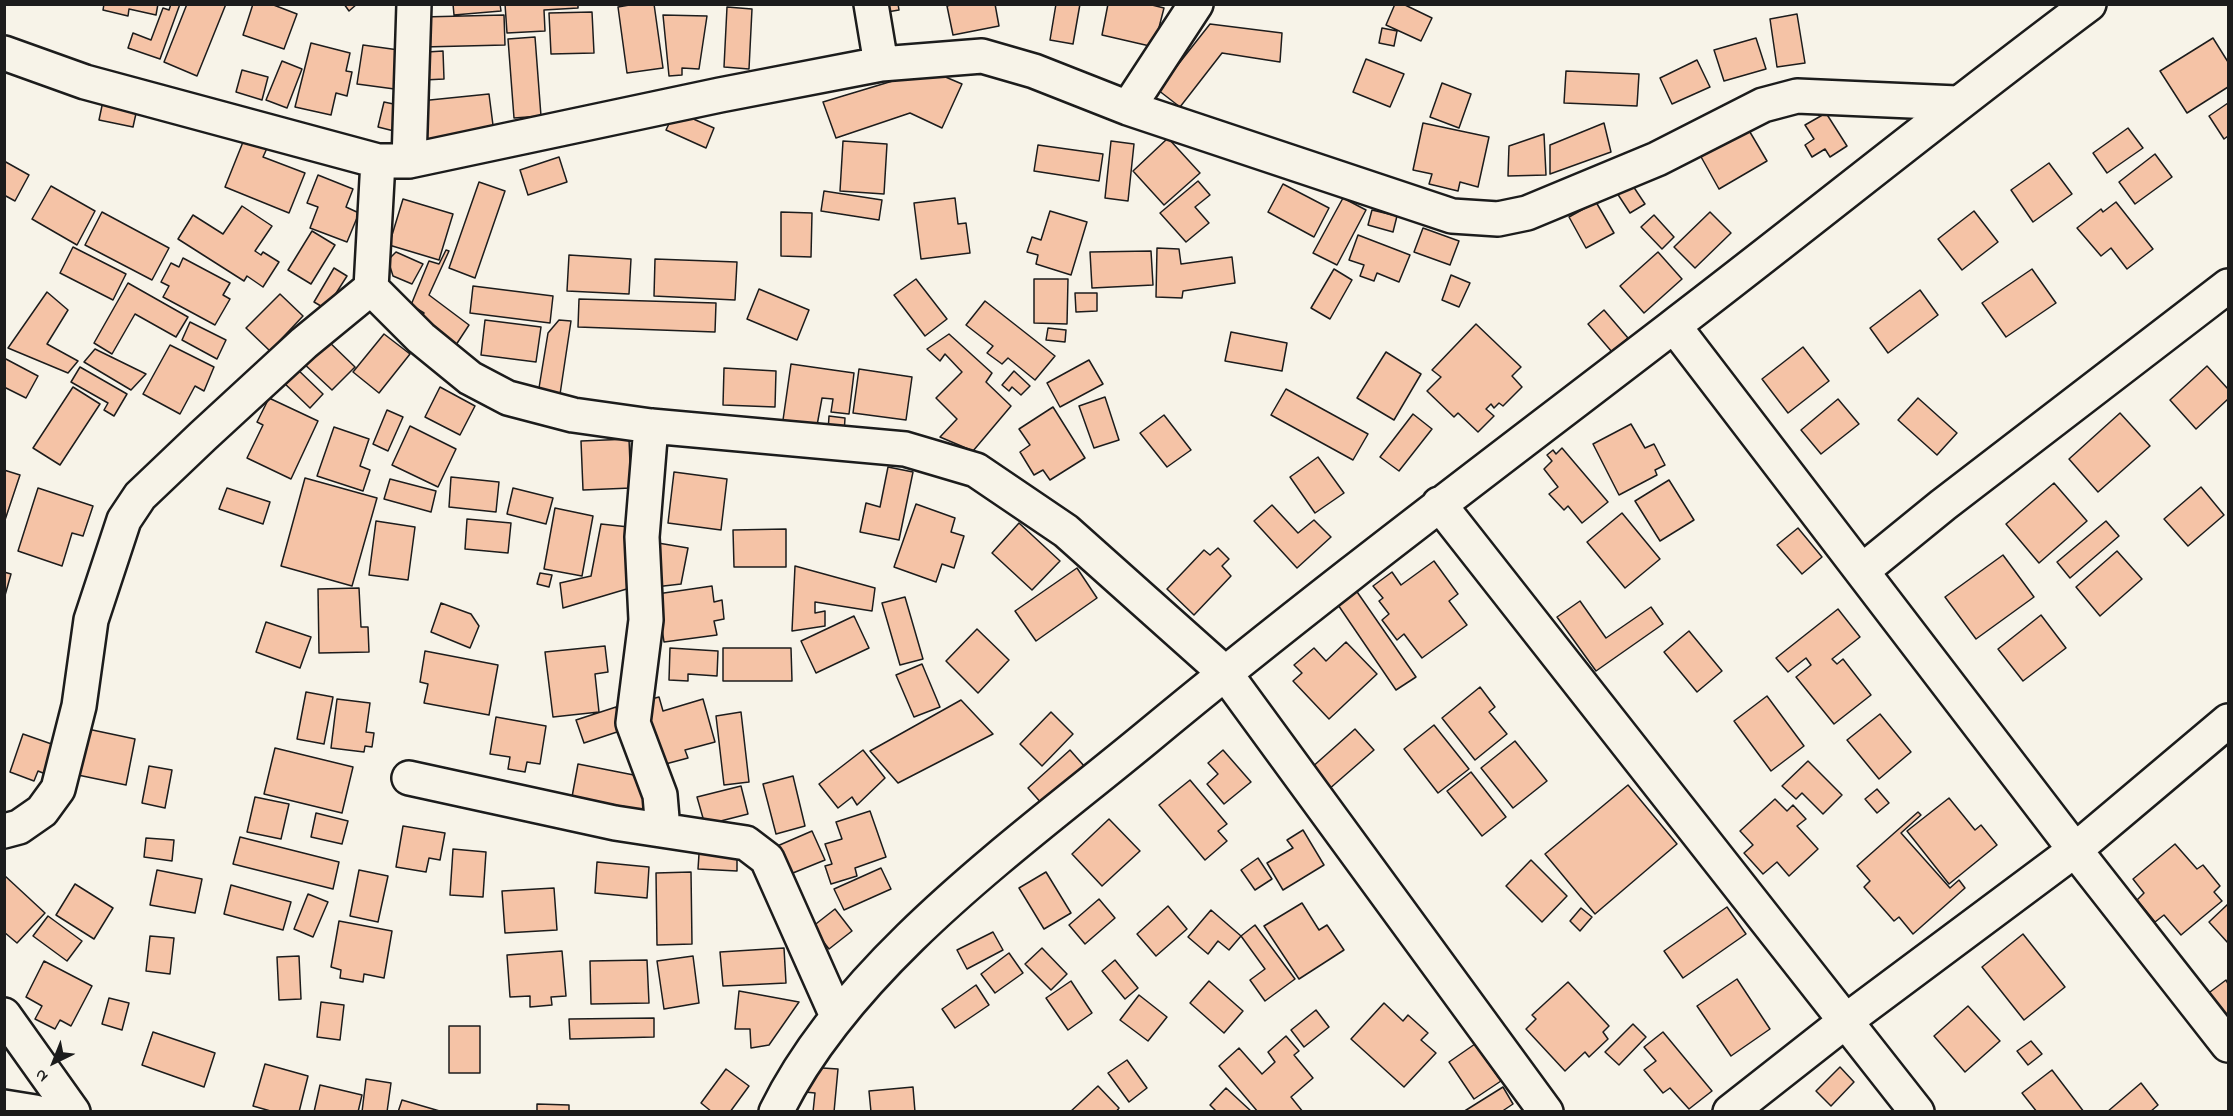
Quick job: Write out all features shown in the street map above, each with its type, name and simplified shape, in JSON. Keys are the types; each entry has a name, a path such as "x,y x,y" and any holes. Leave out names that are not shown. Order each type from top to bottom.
{"street":[{"path":"4,831 19,827 42,812 58,789 79,706 92,620 124,520 140,496 304,343 371,288 394,161 414,4"},
{"path":"871,4 881,64"},
{"path":"1128,108 1196,4"},
{"path":"776,1112 799,1070 837,1016 932,916 1225,673 1439,504 1674,326 1957,103 2089,4"},
{"path":"4,53 84,82 394,161 881,64 982,56 1034,71 1128,108 1452,216 1498,219 1527,213 1657,159 1763,105 1797,96 1957,103"},
{"path":"1862,571 1943,505 2229,286"},
{"path":"371,288 421,338 470,378 508,398 573,415 651,426 905,449 976,470 1066,531 1225,673 1546,1112"},
{"path":"1674,326 2075,850 2229,1045"},
{"path":"651,426 642,537 646,620 633,723 660,795 663,830"},
{"path":"1439,504 1847,1020 1917,1112"},
{"path":"1730,1112 1847,1020 2075,850 2229,721"},
{"path":"409,778 560,812 746,843 767,859 837,1016"},
{"path":"4,1015 73,1112"},
{"path":"4,1107 35,1112"}],"building":[{"path":"104,4 158,4 156,15 129,9 128,16 103,10"},
{"path":"171,4 180,4 160,59 128,48 133,33 151,40 163,8 169,10"},
{"path":"187,4 226,4 197,76 164,62"},
{"path":"253,4 271,4 297,14 284,49 243,35"},
{"path":"344,4 357,4 349,11"},
{"path":"453,4 500,4 501,11 454,15"},
{"path":"505,4 578,4 578,8 544,10 545,31 507,33"},
{"path":"654,4 663,68 627,73 618,7"},
{"path":"880,4 898,4 899,10 881,13"},
{"path":"995,4 999,26 953,35 947,6"},
{"path":"1056,4 1080,4 1073,44 1050,40"},
{"path":"1108,4 1148,4 1164,8 1154,47 1102,35"},
{"path":"1395,4 1403,4 1432,18 1421,41 1386,25"},
{"path":"727,7 752,9 749,69 724,67"},
{"path":"592,12 594,53 551,54 549,13"},
{"path":"1797,14 1805,63 1777,67 1770,19"},
{"path":"504,15 505,45 423,47 422,17"},
{"path":"663,15 707,16 699,69 682,68 682,75 669,76"},
{"path":"1210,24 1282,33 1280,62 1222,53 1180,107 1158,90"},
{"path":"1382,28 1397,31 1394,46 1379,43"},
{"path":"535,37 541,116 514,118 508,39"},
{"path":"1756,38 1766,69 1724,81 1714,50"},
{"path":"2213,38 2228,62 2228,87 2187,113 2160,71"},
{"path":"311,43 350,53 346,71 352,72 347,96 336,93 331,115 295,107"},
{"path":"363,45 406,51 402,90 357,84"},
{"path":"443,51 444,79 424,80 427,52"},
{"path":"1366,59 1404,74 1390,107 1353,92"},
{"path":"1697,60 1710,87 1672,104 1660,78"},
{"path":"282,61 302,69 287,108 266,100"},
{"path":"242,70 268,77 262,100 236,92"},
{"path":"929,70 962,84 942,128 910,113 836,138 823,102"},
{"path":"1566,71 1639,74 1637,106 1564,103"},
{"path":"1442,83 1471,94 1459,128 1430,117"},
{"path":"489,94 494,133 424,140 420,101"},
{"path":"103,101 137,109 133,127 99,120"},
{"path":"384,102 403,106 398,132 378,127"},
{"path":"2228,103 2228,136 2224,139 2209,116"},
{"path":"675,111 714,128 706,148 666,130"},
{"path":"1826,113 1847,146 1830,157 1825,149 1812,157 1805,145 1814,139 1805,125"},
{"path":"1423,123 1489,137 1478,187 1460,182 1458,191 1429,184 1432,174 1413,170"},
{"path":"1604,123 1611,152 1550,174 1550,145"},
{"path":"1747,127 1767,161 1719,189 1700,155"},
{"path":"2128,128 2143,148 2107,173 2093,153"},
{"path":"1544,134 1546,175 1508,176 1509,146"},
{"path":"245,137 268,146 263,157 305,173 289,213 225,187"},
{"path":"1168,138 1200,173 1164,205 1133,171"},
{"path":"843,141 887,144 884,194 840,191"},
{"path":"1111,141 1134,144 1128,201 1105,198"},
{"path":"1038,145 1103,154 1099,181 1034,171"},
{"path":"2155,154 2172,177 2135,204 2119,182"},
{"path":"559,157 567,182 528,195 520,170"},
{"path":"4,161 29,175 15,201 4,195"},
{"path":"2049,163 2072,194 2033,222 2011,190"},
{"path":"318,175 353,189 346,207 359,213 347,242 310,228 318,207 307,203"},
{"path":"1629,180 1645,204 1630,213 1615,190"},
{"path":"1198,181 1210,195 1195,207 1209,223 1186,242 1160,213"},
{"path":"479,182 505,191 475,278 449,268"},
{"path":"1283,184 1329,208 1314,237 1268,212"},
{"path":"51,186 95,211 77,245 32,219"},
{"path":"824,191 882,200 879,220 821,211"},
{"path":"955,198 958,224 966,223 970,253 921,259 914,203"},
{"path":"1343,198 1366,210 1337,265 1313,253"},
{"path":"403,199 453,214 439,260 389,245"},
{"path":"1596,202 1614,233 1586,248 1569,217"},
{"path":"2116,202 2153,249 2127,269 2111,248 2101,256 2077,228 2101,209 2103,212"},
{"path":"242,206 272,226 255,251 261,255 263,252 279,262 263,287 247,276 244,281 178,239 193,215 223,234"},
{"path":"1372,210 1397,216 1393,232 1368,225"},
{"path":"1050,211 1087,222 1071,275 1036,264 1038,255 1027,252 1032,237 1041,240"},
{"path":"1974,211 1998,242 1962,270 1938,239"},
{"path":"102,212 169,248 152,280 85,245"},
{"path":"781,212 812,213 811,257 781,256"},
{"path":"1710,212 1731,233 1695,268 1674,247"},
{"path":"1654,215 1674,237 1662,249 1641,227"},
{"path":"1423,228 1459,241 1450,265 1414,252"},
{"path":"312,231 335,245 311,284 288,270"},
{"path":"1358,235 1410,255 1399,282 1377,273 1374,281 1360,276 1364,265 1349,260"},
{"path":"73,247 126,274 113,300 60,273"},
{"path":"1157,248 1179,249 1181,264 1232,257 1235,283 1183,291 1182,298 1156,297"},
{"path":"446,250 449,251 429,295 469,325 452,351 419,325 424,313 411,305 429,261 439,264"},
{"path":"1151,251 1153,285 1092,288 1090,252"},
{"path":"396,252 423,264 412,284 393,276 388,260"},
{"path":"1658,252 1682,279 1644,313 1620,286"},
{"path":"569,255 631,259 629,294 567,291"},
{"path":"183,258 230,283 223,295 230,299 215,325 163,297 169,286 161,282 171,263 179,267"},
{"path":"655,259 737,262 735,300 654,296"},
{"path":"334,268 347,276 326,309 314,302"},
{"path":"1334,269 1352,280 1330,319 1311,308"},
{"path":"2032,269 2056,303 2006,337 1982,303"},
{"path":"1451,275 1470,283 1459,307 1442,300"},
{"path":"916,279 947,319 925,336 894,295"},
{"path":"1034,279 1068,279 1067,324 1034,323"},
{"path":"128,283 188,317 176,337 135,314 112,354 94,343"},
{"path":"473,286 553,296 550,323 470,313"},
{"path":"759,289 809,310 797,340 747,319"},
{"path":"1920,290 1938,315 1888,353 1870,328"},
{"path":"47,292 68,310 47,344 78,361 68,373 8,348"},
{"path":"1075,293 1097,293 1097,311 1076,312"},
{"path":"280,294 303,316 270,351 246,328"},
{"path":"579,299 716,303 715,332 578,327"},
{"path":"985,301 1055,356 1035,380 1008,358 1002,364 987,353 993,346 966,325"},
{"path":"1604,310 1628,338 1612,352 1588,324"},
{"path":"485,320 541,327 536,362 481,355"},
{"path":"559,320 571,321 559,401 538,394 548,333"},
{"path":"190,322 226,340 217,359 182,340"},
{"path":"1476,324 1521,367 1512,376 1522,387 1503,406 1499,403 1494,408 1491,404 1486,409 1494,416 1478,432 1458,413 1454,417 1427,391 1441,377 1432,370"},
{"path":"1048,328 1066,330 1065,342 1046,340"},
{"path":"1231,332 1287,343 1282,371 1225,361"},
{"path":"384,334 410,354 379,393 353,372"},
{"path":"949,334 992,373 986,382 1011,406 973,451 940,437 957,419 936,398 962,372 945,354 940,361 927,349"},
{"path":"324,337 355,367 332,390 301,361"},
{"path":"170,345 214,367 204,391 195,386 180,414 143,394"},
{"path":"1803,347 1829,381 1788,413 1762,379"},
{"path":"95,349 146,374 131,390 84,362"},
{"path":"1386,352 1421,374 1394,420 1357,398"},
{"path":"4,358 38,376 26,398 4,387"},
{"path":"1089,360 1103,384 1060,407 1047,383"},
{"path":"791,364 854,373 849,414 831,412 833,399 822,398 816,431 782,427"},
{"path":"294,366 323,394 310,408 281,380"},
{"path":"2207,366 2228,389 2228,399 2196,429 2170,400"},
{"path":"80,367 127,394 114,416 104,410 108,403 71,382"},
{"path":"724,368 776,371 775,407 723,405"},
{"path":"859,369 912,377 906,420 853,413"},
{"path":"1014,371 1030,386 1021,395 1012,387 1009,391 1002,385"},
{"path":"73,387 100,404 60,465 33,448"},
{"path":"440,387 475,406 460,435 425,417"},
{"path":"1286,389 1368,434 1353,460 1271,415"},
{"path":"1105,397 1119,440 1094,448 1079,406"},
{"path":"269,398 318,421 291,479 247,458 263,425 257,422"},
{"path":"1918,398 1957,433 1937,455 1898,420"},
{"path":"1838,399 1859,424 1821,454 1801,430"},
{"path":"1053,407 1085,458 1050,480 1043,470 1034,475 1020,452 1030,445 1019,429"},
{"path":"387,410 403,417 388,451 373,444"},
{"path":"2120,413 2150,446 2098,492 2069,459"},
{"path":"1413,414 1432,429 1399,471 1380,457"},
{"path":"1164,415 1191,450 1167,467 1140,433"},
{"path":"829,416 845,418 844,434 828,432"},
{"path":"1631,424 1645,448 1654,444 1665,465 1655,470 1657,475 1619,495 1593,444"},
{"path":"410,426 456,449 438,487 392,465"},
{"path":"334,427 369,439 360,466 370,470 363,491 317,476"},
{"path":"629,439 631,488 583,490 581,441"},
{"path":"1562,448 1608,502 1582,523 1568,506 1564,510 1549,494 1558,487 1544,469 1552,461 1547,455 1553,450 1556,454"},
{"path":"1318,457 1344,493 1315,513 1290,477"},
{"path":"888,467 913,472 899,540 860,532 866,503 880,507"},
{"path":"4,470 20,475 4,523"},
{"path":"674,472 727,479 721,530 668,523"},
{"path":"451,477 499,482 496,512 449,507"},
{"path":"305,478 377,498 352,586 281,566"},
{"path":"390,479 436,491 431,512 384,499"},
{"path":"1669,480 1694,520 1660,541 1635,501"},
{"path":"2054,483 2087,521 2039,563 2006,524"},
{"path":"2201,487 2224,515 2188,546 2164,519"},
{"path":"38,488 93,506 83,536 72,533 62,566 18,551"},
{"path":"227,488 270,502 263,524 219,509"},
{"path":"513,488 553,498 546,524 507,514"},
{"path":"916,504 955,518 951,532 964,536 954,568 942,564 936,582 894,567"},
{"path":"1272,505 1298,533 1314,520 1331,537 1297,568 1254,521"},
{"path":"555,508 593,516 582,576 544,569"},
{"path":"1622,513 1660,559 1625,588 1587,542"},
{"path":"467,519 511,523 508,553 465,549"},
{"path":"376,521 415,527 408,580 369,575"},
{"path":"2106,521 2119,536 2070,578 2057,562"},
{"path":"1019,523 1060,561 1032,590 992,553"},
{"path":"601,524 629,527 630,588 563,608 560,583 591,576"},
{"path":"1798,528 1822,557 1802,574 1777,545"},
{"path":"786,529 786,567 734,567 733,530"},
{"path":"658,543 688,548 681,584 655,587"},
{"path":"1218,548 1229,559 1222,566 1231,576 1194,615 1167,589 1204,550 1210,555"},
{"path":"2117,551 2142,579 2100,616 2076,587"},
{"path":"2003,555 2034,597 1976,639 1945,597"},
{"path":"1434,561 1458,594 1449,601 1467,625 1422,658 1404,634 1397,640 1382,620 1389,614 1379,601 1383,598 1373,586 1392,572 1401,585"},
{"path":"795,566 875,588 872,611 815,602 815,613 825,611 825,626 792,631"},
{"path":"1077,568 1097,598 1036,641 1015,611"},
{"path":"4,572 11,574 4,599"},
{"path":"540,573 552,575 549,587 537,584"},
{"path":"712,586 714,602 722,600 724,619 714,621 717,635 664,642 657,594"},
{"path":"1353,586 1416,677 1396,690 1334,599"},
{"path":"359,588 361,627 368,627 369,652 319,653 318,589"},
{"path":"905,597 923,659 900,665 882,603"},
{"path":"1580,601 1606,638 1651,607 1663,624 1596,671 1557,617"},
{"path":"441,603 471,614 479,626 470,648 431,632"},
{"path":"1838,609 1860,637 1832,659 1837,664 1843,659 1871,695 1834,724 1796,677 1811,665 1806,658 1788,672 1776,658"},
{"path":"2041,615 2066,648 2023,681 1998,649"},
{"path":"854,616 869,648 816,673 801,641"},
{"path":"266,622 311,637 300,668 256,652"},
{"path":"977,629 1009,660 978,693 946,661"},
{"path":"1689,631 1722,671 1697,692 1664,652"},
{"path":"1346,642 1377,674 1329,719 1293,681 1302,673 1294,665 1314,648 1326,661"},
{"path":"605,646 608,672 595,674 599,712 553,717 545,652"},
{"path":"670,648 718,651 717,676 688,674 688,681 669,680"},
{"path":"723,648 791,648 792,681 723,681"},
{"path":"425,651 498,665 489,715 424,703 428,684 420,682"},
{"path":"922,664 940,707 914,717 896,675"},
{"path":"1480,687 1495,707 1489,712 1507,734 1475,760 1442,718"},
{"path":"306,692 333,697 324,744 297,739"},
{"path":"1767,696 1804,746 1771,771 1734,721"},
{"path":"659,697 663,711 703,699 715,742 685,750 688,758 658,766 640,702"},
{"path":"337,699 370,703 366,732 374,733 372,747 365,746 364,752 331,748"},
{"path":"961,700 993,734 898,783 870,751"},
{"path":"616,707 623,730 584,743 576,720"},
{"path":"741,712 749,782 724,785 716,716"},
{"path":"1051,712 1073,734 1042,766 1020,744"},
{"path":"1880,714 1911,752 1879,779 1847,740"},
{"path":"496,717 546,726 540,764 527,762 525,772 508,769 510,757 490,754"},
{"path":"1434,725 1469,769 1438,793 1404,749"},
{"path":"83,728 135,739 126,785 73,774"},
{"path":"1355,729 1374,750 1328,790 1310,769"},
{"path":"23,734 63,748 53,777 38,771 34,781 10,772"},
{"path":"1515,741 1547,781 1513,808 1481,768"},
{"path":"275,748 353,767 342,813 264,794"},
{"path":"863,750 885,778 857,805 852,797 838,808 819,784"},
{"path":"1070,750 1085,767 1043,805 1028,788"},
{"path":"1223,750 1251,782 1224,804 1207,784 1218,774 1208,763"},
{"path":"1808,761 1842,795 1823,814 1802,793 1796,799 1782,786"},
{"path":"578,764 649,778 643,810 572,797"},
{"path":"149,766 172,770 165,808 142,803"},
{"path":"1471,772 1506,817 1482,836 1447,791"},
{"path":"793,776 805,826 776,834 763,784"},
{"path":"1190,780 1227,824 1218,831 1227,841 1205,860 1159,805"},
{"path":"1628,785 1677,844 1595,914 1545,854"},
{"path":"741,786 748,814 705,825 697,797"},
{"path":"1877,789 1889,803 1877,813 1865,799"},
{"path":"255,797 289,804 281,839 247,832"},
{"path":"1949,798 1975,830 1981,825 1997,845 1949,884 1907,831"},
{"path":"1775,799 1787,811 1793,805 1806,819 1797,826 1818,849 1789,876 1777,862 1763,874 1744,853 1753,845 1740,831"},
{"path":"870,811 886,857 855,868 857,876 831,884 825,866 832,864 825,844 842,839 836,822"},
{"path":"1918,812 1921,815 1901,833 1950,888 1959,880 1965,888 1913,934 1899,917 1894,921 1864,887 1870,881 1857,866"},
{"path":"316,813 348,821 342,844 311,837"},
{"path":"1109,819 1140,851 1102,886 1072,854"},
{"path":"403,826 445,833 440,860 429,858 426,872 396,867"},
{"path":"1303,830 1324,865 1283,890 1267,863 1293,848 1287,840"},
{"path":"812,831 825,860 788,875 775,847"},
{"path":"240,837 339,862 333,889 233,864"},
{"path":"146,838 174,840 172,861 144,857"},
{"path":"2175,844 2197,869 2203,865 2220,886 2214,892 2222,901 2181,935 2164,915 2155,922 2137,900 2144,893 2133,879"},
{"path":"453,849 486,852 483,897 450,895"},
{"path":"699,854 737,856 737,871 698,869"},
{"path":"1258,858 1272,879 1255,890 1241,870"},
{"path":"1531,860 1567,896 1542,922 1506,886"},
{"path":"597,862 649,867 647,898 595,893"},
{"path":"881,868 891,889 844,910 834,889"},
{"path":"157,870 202,879 195,913 150,905"},
{"path":"359,870 388,876 378,922 350,916"},
{"path":"691,872 692,944 657,945 656,873"},
{"path":"1046,872 1071,913 1044,929 1019,888"},
{"path":"4,875 45,913 17,943 4,932"},
{"path":"75,884 113,908 94,939 56,915"},
{"path":"231,885 291,902 283,930 224,914"},
{"path":"554,888 557,930 505,933 502,891"},
{"path":"308,894 328,902 313,937 294,929"},
{"path":"1099,899 1115,918 1085,944 1069,925"},
{"path":"1302,903 1319,930 1327,925 1344,950 1299,979 1264,926"},
{"path":"2228,904 2228,943 2209,922"},
{"path":"1168,906 1187,929 1156,956 1137,934"},
{"path":"1727,907 1746,934 1683,978 1664,951"},
{"path":"1581,908 1592,917 1580,931 1570,921"},
{"path":"835,909 852,931 829,949 812,927"},
{"path":"1211,910 1241,936 1229,950 1218,941 1208,954 1188,937"},
{"path":"48,916 82,941 67,961 33,936"},
{"path":"339,921 392,931 384,978 364,974 363,982 340,978 341,970 331,967"},
{"path":"1255,925 1295,979 1265,1001 1250,980 1265,969 1241,936"},
{"path":"993,932 1003,950 967,969 957,950"},
{"path":"2023,934 2065,987 2024,1020 1982,967"},
{"path":"150,936 174,938 170,974 146,971"},
{"path":"784,948 786,983 723,986 720,952"},
{"path":"1042,948 1067,974 1051,990 1025,964"},
{"path":"562,951 566,996 551,997 552,1005 530,1007 530,996 510,997 507,955"},
{"path":"1009,953 1023,973 995,993 981,974"},
{"path":"299,956 301,999 279,1000 277,957"},
{"path":"693,956 699,1003 664,1009 657,961"},
{"path":"647,960 649,1003 591,1004 590,961"},
{"path":"1115,960 1138,988 1125,999 1102,971"},
{"path":"44,961 92,986 71,1026 60,1020 55,1029 35,1019 42,1006 26,997"},
{"path":"1737,979 1770,1029 1731,1056 1697,1006"},
{"path":"2226,980 2228,984 2228,1025 2206,995"},
{"path":"1071,981 1092,1013 1068,1030 1046,998"},
{"path":"1209,981 1243,1011 1224,1033 1190,1003"},
{"path":"1568,982 1609,1026 1603,1032 1608,1039 1589,1057 1585,1052 1565,1071 1526,1029 1536,1019 1532,1015"},
{"path":"976,985 989,1005 955,1028 942,1009"},
{"path":"739,991 799,1002 769,1045 751,1048 750,1029 735,1029"},
{"path":"1139,995 1167,1017 1148,1041 1120,1020"},
{"path":"109,998 129,1003 122,1030 102,1024"},
{"path":"321,1002 344,1005 340,1040 317,1037"},
{"path":"1384,1003 1403,1021 1408,1015 1428,1033 1421,1040 1436,1053 1404,1087 1351,1039"},
{"path":"1968,1006 2000,1041 1965,1072 1934,1036"},
{"path":"1316,1010 1329,1027 1304,1047 1291,1030"},
{"path":"654,1018 654,1037 570,1039 569,1019"},
{"path":"1633,1024 1646,1037 1619,1065 1605,1052"},
{"path":"449,1026 480,1026 480,1073 449,1073"},
{"path":"153,1032 215,1053 204,1087 142,1065"},
{"path":"1663,1032 1712,1091 1689,1109 1670,1088 1663,1093 1644,1070 1656,1061 1644,1047"},
{"path":"1286,1036 1299,1051 1294,1055 1313,1078 1291,1097 1303,1112 1258,1112 1219,1066 1239,1048 1262,1074 1275,1062 1268,1052"},
{"path":"2031,1041 2042,1054 2028,1065 2017,1051"},
{"path":"1475,1044 1501,1081 1474,1099 1449,1062"},
{"path":"1127,1060 1147,1088 1129,1102 1108,1073"},
{"path":"265,1064 308,1076 299,1112 274,1112 253,1106"},
{"path":"807,1067 838,1069 834,1112 813,1112 815,1093 805,1092"},
{"path":"1840,1067 1854,1082 1831,1106 1816,1091"},
{"path":"726,1069 749,1086 730,1112 712,1112 701,1103"},
{"path":"2052,1070 2084,1112 2037,1112 2022,1093"},
{"path":"366,1079 391,1083 387,1112 362,1112"},
{"path":"2141,1083 2158,1105 2150,1112 2107,1112"},
{"path":"320,1085 362,1095 358,1112 314,1112"},
{"path":"1098,1086 1119,1108 1116,1112 1070,1112"},
{"path":"913,1087 915,1112 871,1112 869,1091"},
{"path":"1503,1087 1513,1104 1501,1112 1463,1112"},
{"path":"1226,1088 1252,1112 1217,1112 1210,1105"},
{"path":"402,1100 443,1112 398,1112"},
{"path":"537,1104 569,1105 569,1112 537,1112"}]}
